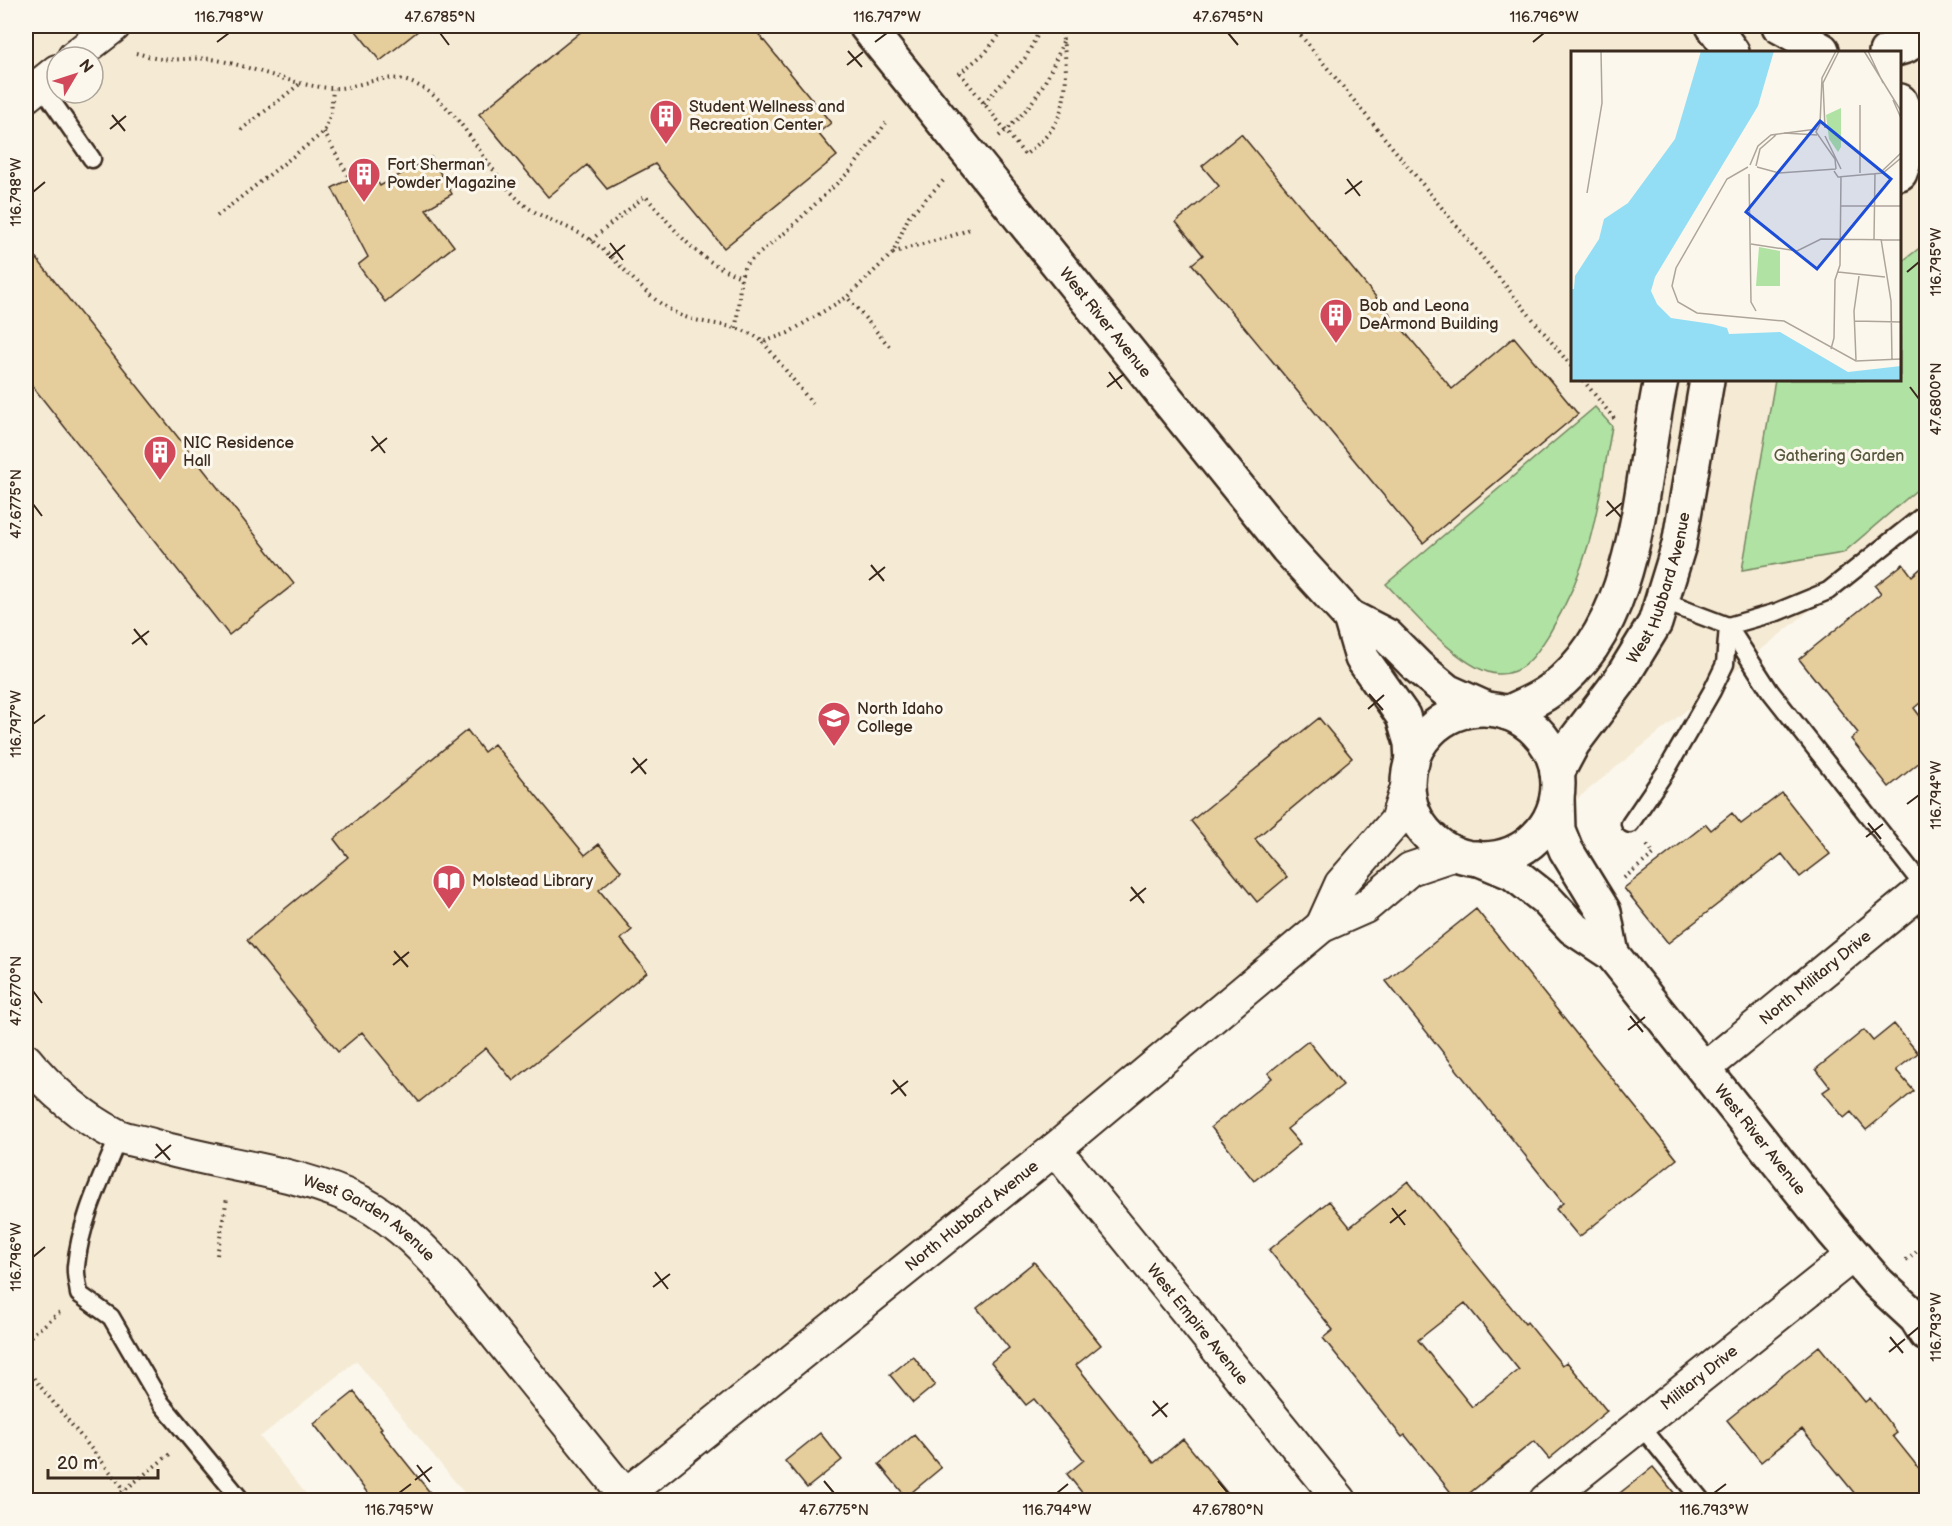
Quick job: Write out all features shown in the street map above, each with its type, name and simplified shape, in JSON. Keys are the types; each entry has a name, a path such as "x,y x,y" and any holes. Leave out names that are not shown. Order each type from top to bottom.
{"street":[{"path":"89,45 114,26"},
{"name":"West River Avenue","path":"866,26 1287,548 1350,617 1387,636 1418,667 1447,691 1497,711"},
{"path":"1713,26 1731,51"},
{"path":"1779,26 1819,51"},
{"path":"1890,51 1906,46 1926,33"},
{"path":"1908,136 1926,103"},
{"path":"1901,105 1908,136 1905,161 1901,169"},
{"name":"West Hubbard Avenue","path":"1497,711 1544,695 1563,680 1591,648 1612,608 1621,585 1635,533 1661,381"},
{"name":"West Hubbard Avenue","path":"1557,785 1573,743 1641,649 1662,601 1679,545 1707,381"},
{"name":"West River Avenue","path":"1350,617 1362,658 1403,716 1411,743 1410,773"},
{"path":"1468,710 1497,711 1525,722 1540,736 1552,754 1557,785 1550,818 1538,836 1520,850 1499,857 1466,856 1436,842 1421,826 1412,805 1410,773 1420,743 1432,728 1449,717 1468,710"},
{"name":"North Hubbard Avenue","path":"1322,926 1341,884 1396,821 1410,773"},
{"name":"West River Avenue","path":"1557,785 1558,830 1566,850 1604,912 1612,954"},
{"name":"West River Avenue","path":"1466,856 1514,873 1546,899 1573,928 1612,954 1853,1255 1923,1324"},
{"name":"North Hubbard Avenue","path":"624,1499 1055,1149 1322,926 1365,907 1410,869 1466,856"},
{"name":"North Military Drive","path":"1704,1069 1926,887"},
{"name":"West Garden Avenue","path":"26,1060 85,1116 119,1136 232,1165 298,1178 348,1196 392,1221 449,1277 624,1499"},
{"name":"West Empire Avenue","path":"1055,1149 1340,1500"},
{"name":"Military Drive","path":"1546,1500 1853,1255"}],"lane":[{"path":"41,84 92,159"},
{"path":"1728,626 1777,612 1828,591 1926,513"},
{"path":"1662,601 1728,626 1770,691 1926,887"},
{"path":"1630,824 1666,771 1712,691 1725,664 1728,626"},
{"path":"119,1136 92,1202 82,1237 75,1268 79,1294 111,1317 162,1403 241,1500"},
{"path":"1640,1425 1701,1500"}],"path":[{"path":"1006,26 986,52 960,73 1024,155 1045,138 1057,120 1065,93 1064,39 1060,26"},
{"path":"984,104 1026,57 1042,26"},
{"path":"1293,26 1571,366"},
{"path":"763,342 788,333 824,313 847,297 892,253 909,216 930,191 1027,111 1048,80 1064,39"},
{"path":"136,53 162,59 204,57 250,66 301,83 333,89 390,78 407,81 442,104 520,201 537,214 591,240 654,300 679,315 736,328 754,335 763,342 815,407"},
{"path":"241,130 301,83"},
{"path":"217,216 324,132 331,114 333,89"},
{"path":"736,328 741,277 745,265 786,232 851,170 886,123"},
{"path":"324,132 350,179"},
{"path":"591,240 645,196 700,256 715,267 741,277"},
{"path":"892,253 917,244 948,239 972,228"},
{"path":"847,297 889,346"},
{"path":"1584,381 1620,425"},
{"path":"1622,879 1654,854 1630,824"},
{"path":"217,1255 232,1165"},
{"path":"26,1340 79,1294"},
{"path":"26,1369 125,1490"},
{"path":"112,1500 190,1438"}],"shaded area":[{"name":"North Idaho College","path":"26,26 1926,26 1926,516 1572,803 1552,843 1534,857 1514,865 1423,862 619,1500 470,1500 356,1361 260,1437 311,1500 26,1500"}],"green space":[{"name":"Gathering Garden","path":"1926,243 1926,482 1843,553 1742,570 1775,381 1901,381 1901,262"},
{"path":"1595,407 1612,426 1597,509 1575,583 1549,634 1529,662 1507,673 1484,671 1469,663 1438,638 1386,584"}],"building":[{"path":"352,26 424,26 380,61"},
{"name":"Student Wellness and Recreation Center","path":"588,26 752,26 831,123 818,133 837,156 724,248 655,164 607,189 587,165 548,197 479,114"},
{"name":"Bob and Leona DeArmond Building","path":"1241,134 1452,389 1514,337 1578,414 1423,543 1192,264 1203,255 1176,222 1219,186 1202,166"},
{"path":"431,157 452,194 426,209 454,246 385,302 358,265 368,257 332,188 370,168 380,186"},
{"name":"NIC Residence Hall","path":"26,245 294,584 229,635 26,378"},
{"path":"1903,564 1912,576 1926,564 1926,698 1914,708 1926,724 1926,757 1889,787 1851,739 1858,733 1799,659 1881,593 1875,586"},
{"path":"1319,718 1352,758 1255,839 1287,877 1257,902 1191,821"},
{"name":"Molstead Library","path":"467,730 484,752 494,744 585,855 599,844 621,871 599,890 632,930 621,939 647,972 513,1081 486,1048 419,1102 362,1032 338,1052 247,940 348,857 334,839"},
{"path":"1782,793 1830,854 1800,877 1782,854 1668,943 1624,888 1706,824 1711,830 1732,813 1741,824"},
{"path":"1476,909 1677,1159 1579,1237 1556,1209 1563,1203 1386,981"},
{"path":"1894,1024 1918,1053 1896,1070 1914,1091 1866,1130 1851,1112 1844,1118 1823,1092 1830,1087 1816,1069 1864,1030 1873,1041"},
{"path":"1308,1041 1343,1085 1287,1129 1300,1144 1254,1181 1211,1127 1272,1078 1268,1073"},
{"path":"1408,1181 1525,1324 1527,1322 1562,1365 1567,1362 1607,1411 1549,1459 1534,1441 1461,1500 1457,1500 1405,1435 1402,1437 1323,1338 1333,1330 1269,1250 1329,1201 1350,1227","holes":["1465,1303 1519,1370 1472,1407 1418,1340"]},
{"path":"1034,1262 1101,1345 1076,1365 1154,1463 1183,1439 1233,1500 1088,1500 1067,1474 1084,1460 1034,1399 1026,1405 991,1362 1009,1348 977,1308"},
{"path":"1819,1346 1865,1402 1870,1398 1897,1433 1893,1436 1926,1477 1926,1500 1860,1500 1802,1429 1761,1462 1727,1420"},
{"path":"913,1356 935,1385 913,1403 890,1375"},
{"path":"354,1392 382,1428 380,1430 436,1500 373,1500 314,1424"},
{"path":"820,1433 842,1460 807,1488 785,1461"},
{"path":"914,1435 941,1468 906,1497 879,1464"},
{"path":"1653,1467 1680,1500 1611,1500"}],"place":[{"name":"Student Wellness and Recreation Center","path":"666,145"},
{"name":"Fort Sherman Powder Magazine","path":"364,203"},
{"name":"Bob and Leona DeArmond Building","path":"1336,344"},
{"name":"NIC Residence Hall","path":"160,481"},
{"name":"North Idaho College","path":"834,747"},
{"name":"Molstead Library","path":"449,910"}]}
